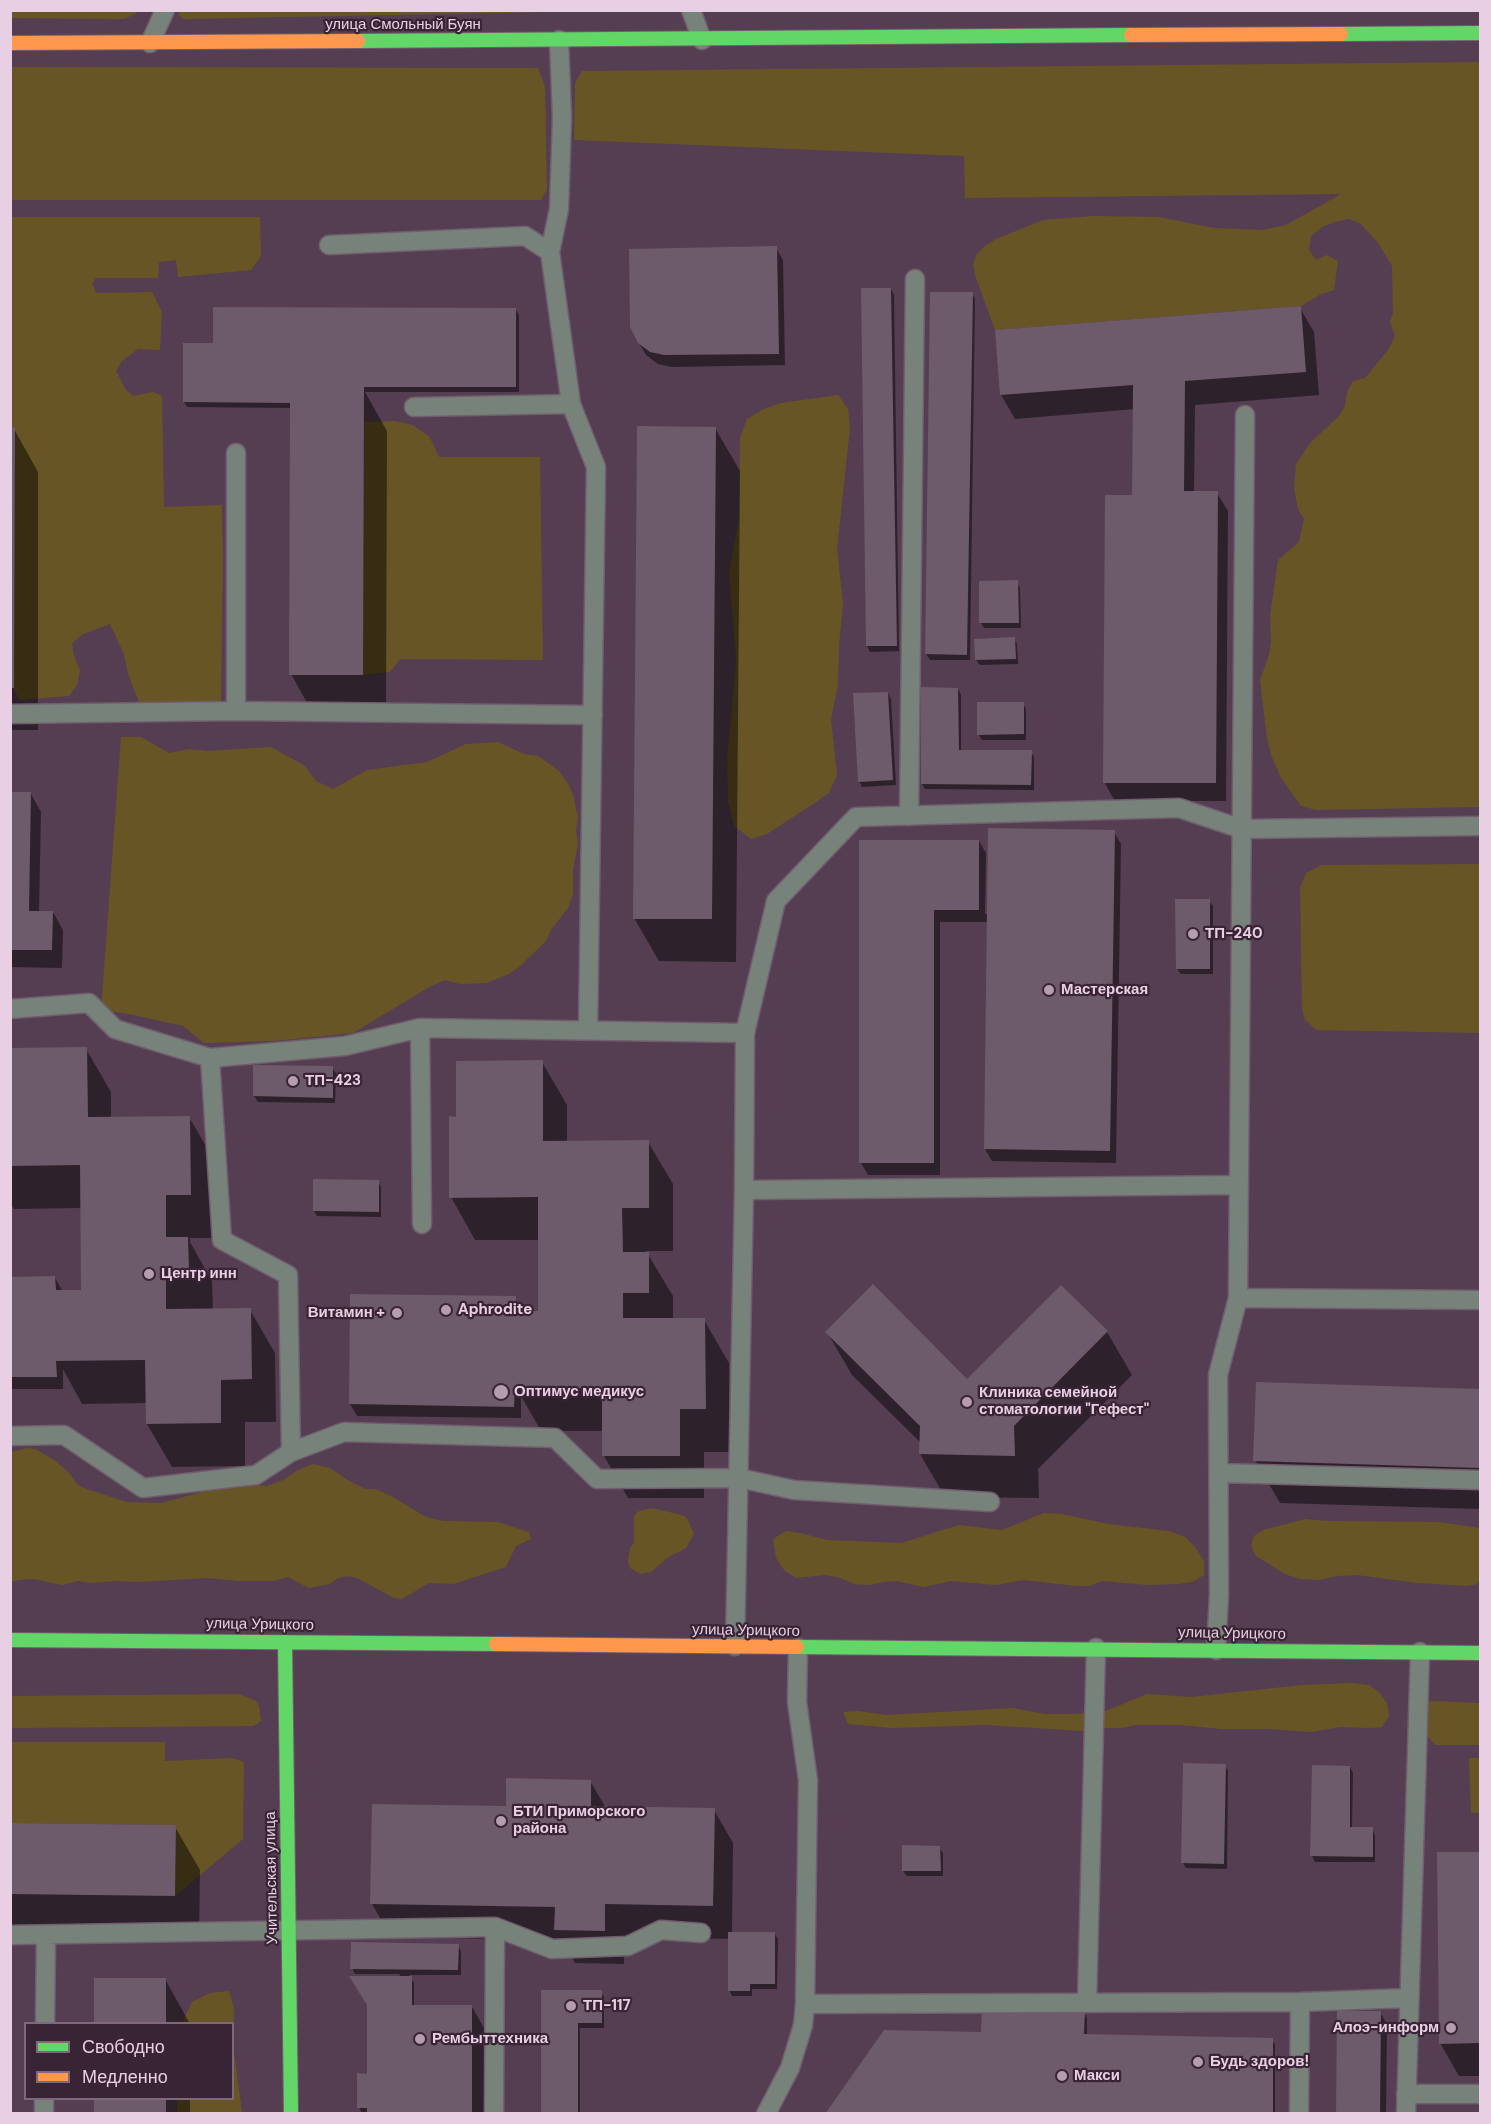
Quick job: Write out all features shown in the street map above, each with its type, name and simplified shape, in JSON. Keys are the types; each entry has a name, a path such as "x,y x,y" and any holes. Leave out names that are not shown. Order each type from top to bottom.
{"main road":[{"name":"улица Смольный Буян","path":"10,43 1480,33"},
{"name":"улица Урицкого","path":"10,1640 1480,1653"},
{"name":"Учительская улица","path":"285,1642 291,2114"}],"lane":[{"path":"150,43 165,10"},
{"path":"691,10 702,39"},
{"path":"560,40 562,117 559,209 550,252 570,404 596,467 588,1030"},
{"path":"329,245 525,236 550,252"},
{"path":"909,816 915,279"},
{"path":"414,407 570,404"},
{"path":"1216,1650 1219,1595 1218,1375 1238,1298 1245,415"},
{"path":"236,453 236,711"},
{"path":"10,714 236,711 593,715"},
{"path":"735,1646 745,1033 776,901 855,818 1179,808 1242,829 1480,826"},
{"path":"10,1009 89,1003 115,1029 210,1058 345,1046 420,1028 745,1033"},
{"path":"420,1028 422,1224"},
{"path":"210,1058 222,1240 288,1275 291,1452"},
{"path":"744,1190 1239,1185"},
{"path":"1238,1298 1480,1300"},
{"path":"10,1436 64,1435 143,1488 256,1475 291,1452 344,1432 555,1438 597,1479 738,1478 794,1490 990,1502"},
{"path":"1219,1473 1480,1480"},
{"path":"766,2114 790,2068 803,2025 805,2004 808,1780 797,1702 798,1648"},
{"path":"1087,2002 1096,1648"},
{"path":"1406,2114 1420,1652"},
{"path":"494,2114 495,1928"},
{"path":"10,1935 495,1928 552,1949 628,1947 661,1930 701,1933"},
{"path":"45,2022 46,1936"},
{"path":"805,2004 1300,2002 1409,1998"},
{"path":"1299,2114 1300,2002"},
{"path":"1406,2094 1480,2094"}],"shaded area":[{"path":"11,10 140,11 125,19 11,18"},
{"path":"178,10 603,11 183,19"},
{"path":"1480,62 1480,807 1316,810 1301,806 1281,778 1271,755 1267,738 1260,680 1269,655 1270,616 1278,560 1299,542 1304,519 1298,509 1294,489 1296,464 1310,443 1339,416 1345,406 1347,392 1353,381 1365,378 1388,350 1395,336 1390,322 1393,313 1392,266 1378,243 1360,223 1348,219 1335,222 1322,227 1311,236 1309,250 1316,260 1327,255 1338,261 1334,290 1321,294 1301,306 995,330 975,275 973,264 977,254 985,246 996,239 1043,220 1093,216 1159,217 1214,228 1263,230 1286,225 1341,194 965,198 964,156 574,140 575,83 582,71"},
{"path":"11,67 538,68 545,87 547,190 541,200 11,200"},
{"path":"10,217 260,217 261,256 251,270 178,277 176,260 159,262 158,278 96,278 92,283 96,293 152,292 162,312 160,350 138,349 122,361 116,371 125,389 133,396 153,392 162,396 164,507 222,505 221,703 148,706 139,702 128,674 124,654 110,624 83,634 72,643 80,670 77,685 69,696 19,700 14,688 15,428 10,427"},
{"path":"838,395 848,409 850,428 837,549 843,604 838,684 831,720 837,775 829,793 767,834 751,839 734,826 728,801 727,760 736,659 729,574 739,517 740,438 747,419 764,409 781,403"},
{"path":"395,421 412,425 429,436 439,457 540,457 543,660 400,659 390,672 363,675 363,422"},
{"path":"121,737 141,737 169,753 189,749 207,751 271,747 305,766 316,781 333,789 367,770 427,762 466,744 498,742 524,754 538,756 559,771 573,794 578,818 576,830 578,844 573,870 573,895 568,908 551,930 546,941 509,974 486,983 460,984 445,980 353,1033 274,1041 204,1043 183,1026 101,1010"},
{"path":"1480,864 1480,1033 1317,1030 1305,1020 1302,1008 1300,888 1306,873 1321,865"},
{"path":"27,1448 36,1449 57,1462 78,1485 127,1502 161,1503 213,1489 266,1486 313,1464 330,1468 366,1489 375,1489 391,1496 426,1517 443,1521 497,1522 529,1532 531,1539 516,1546 506,1567 453,1584 429,1583 402,1599 394,1598 357,1578 347,1576 338,1578 330,1584 309,1588 288,1577 274,1581 208,1578 139,1582 78,1581 63,1585 33,1579 11,1582 11,1452"},
{"path":"651,1508 687,1518 694,1534 686,1548 667,1558 651,1572 640,1574 630,1568 628,1561 630,1548 634,1542 634,1516 639,1511"},
{"path":"1044,1513 1169,1531 1185,1537 1204,1561 1204,1575 1192,1582 1148,1585 1102,1581 1089,1586 1077,1586 1023,1580 996,1585 951,1581 923,1587 897,1581 869,1585 854,1584 838,1577 824,1575 796,1578 784,1570 776,1558 773,1539 786,1531 828,1540 901,1543 959,1525 1002,1530"},
{"path":"1305,1519 1438,1522 1480,1528 1480,1580 1477,1584 1467,1586 1417,1583 1357,1575 1319,1580 1299,1579 1285,1574 1256,1556 1251,1546 1254,1536 1263,1530"},
{"path":"1352,1683 1369,1685 1379,1692 1387,1703 1389,1716 1382,1727 1340,1727 1311,1732 1179,1725 1135,1725 1082,1731 985,1725 892,1728 848,1724 843,1712 858,1711 887,1715 1013,1708 1045,1714 1074,1714 1106,1711 1147,1694 1191,1697 1302,1685"},
{"path":"239,1694 256,1701 259,1706 261,1721 257,1724 253,1726 11,1728 11,1696"},
{"path":"1431,1701 1480,1703 1480,1745 1435,1745 1424,1732 1422,1705"},
{"path":"11,1742 165,1742 165,1761 232,1758 244,1762 243,1839 175,1896 176,1825 11,1823"},
{"path":"1469,1758 1480,1758 1480,1813 1471,1813"},
{"path":"229,1991 234,2008 234,2022 182,2022 192,2002 210,1993"},
{"path":"234,2052 242,2113 177,2113 177,2100 234,2100"}],"building":[{"path":"777,246 779,354 664,355 650,352 638,343 630,327 629,249"},
{"path":"861,288 891,288 897,646 866,646"},
{"path":"930,292 973,292 967,655 925,654"},
{"path":"1301,306 1306,372 1185,381 1184,491 1218,491 1216,783 1103,783 1105,495 1132,495 1133,385 1000,395 995,330"},
{"path":"213,307 516,308 516,387 364,387 363,675 289,675 290,403 183,402 183,343 213,343"},
{"path":"637,426 716,427 712,919 633,919"},
{"path":"10,427 15,427 14,688 10,688"},
{"path":"1018,580 1019,623 979,623 979,581"},
{"path":"1015,637 1016,659 975,660 974,639"},
{"path":"921,687 958,688 959,750 1032,750 1031,785 921,784"},
{"path":"888,692 893,780 858,782 853,693"},
{"path":"977,702 1024,702 1024,734 977,735"},
{"path":"10,792 31,792 29,911 53,911 52,950 10,950"},
{"name":"Мастерская","path":"988,828 1115,830 1110,1151 984,1149"},
{"path":"859,840 979,840 979,910 934,910 934,1163 859,1163"},
{"name":"ТП-240","path":"1175,899 1210,899 1210,969 1176,969"},
{"path":"87,1047 88,1117 190,1116 191,1195 166,1195 166,1237 188,1237 189,1270 166,1270 166,1309 251,1308 252,1379 221,1380 221,1423 146,1424 145,1360 56,1361 57,1377 10,1377 10,1277 55,1276 56,1290 81,1290 80,1165 10,1166 10,1048"},
{"path":"543,1060 543,1141 649,1140 649,1208 622,1208 623,1252 649,1252 649,1293 623,1293 623,1318 705,1318 706,1409 680,1409 680,1456 602,1456 602,1388 515,1389 514,1407 349,1404 350,1294 516,1296 516,1311 538,1311 538,1197 449,1198 449,1116 456,1117 456,1061"},
{"name":"ТП-423","path":"253,1065 333,1066 333,1098 253,1096"},
{"path":"313,1179 379,1180 379,1212 313,1211"},
{"path":"873,1284 967,1379 1061,1285 1108,1331 1014,1426 1015,1456 919,1454 920,1426 825,1332"},
{"path":"1256,1382 1480,1389 1480,1468 1253,1461"},
{"path":"1183,1763 1226,1764 1224,1864 1181,1863"},
{"path":"1312,1765 1350,1766 1350,1827 1373,1827 1373,1857 1310,1856"},
{"path":"506,1778 591,1780 591,1806 715,1808 713,1906 605,1904 605,1931 554,1930 555,1907 370,1904 372,1804 506,1806"},
{"path":"10,1823 176,1825 175,1896 10,1894"},
{"path":"902,1845 940,1846 941,1871 902,1871"},
{"path":"1437,1852 1480,1852 1480,2043 1439,2044"},
{"path":"728,1932 775,1932 775,1984 750,1984 750,1991 728,1991"},
{"path":"351,1942 459,1944 458,1970 350,1969"},
{"name":"Рембыттехника","path":"349,1976 412,1976 412,2005 472,2005 472,2114 367,2114 367,2108 357,2108 357,2073 367,2074 367,2005"},
{"path":"94,1978 166,1978 166,2022 94,2022"},
{"path":"541,1990 602,1990 602,2023 578,2023 578,2114 541,2114"},
{"name":"Макси","path":"982,2009 1085,2011 1084,2034 1273,2038 1273,2114 825,2114 884,2030 981,2032"},
{"path":"1337,2011 1381,2011 1380,2114 1336,2114"},
{"path":"94,2100 166,2100 166,2114 94,2114"}],"traffic: fast":[{"path":"1341,34 1480,33"},
{"path":"358,41 1131,35"},
{"path":"10,1640 496,1644"},
{"path":"285,1642 291,2114"},
{"path":"797,1647 1480,1653"}],"traffic: slow":[{"path":"1131,35 1341,34"},
{"path":"10,43 358,41"},
{"path":"496,1644 797,1647"}],"place":[{"name":"ТП-240","path":"1193,934"},
{"name":"Мастерская","path":"1049,990"},
{"name":"ТП-423","path":"293,1081"},
{"name":"Центр инн","path":"149,1274"},
{"name":"Aphrodite","path":"446,1310"},
{"name":"Витамин +","path":"397,1313"},
{"name":"Оптимус медикус","path":"501,1392"},
{"name":"Клиника семейной стоматологии \"Гефест\"","path":"967,1402"},
{"name":"БТИ Приморского района","path":"501,1821"},
{"name":"ТП-117","path":"571,2006"},
{"name":"Алоэ-информ","path":"1451,2028"},
{"name":"Рембыттехника","path":"420,2039"},
{"name":"Будь здоров!","path":"1198,2062"},
{"name":"Макси","path":"1062,2076"}]}
